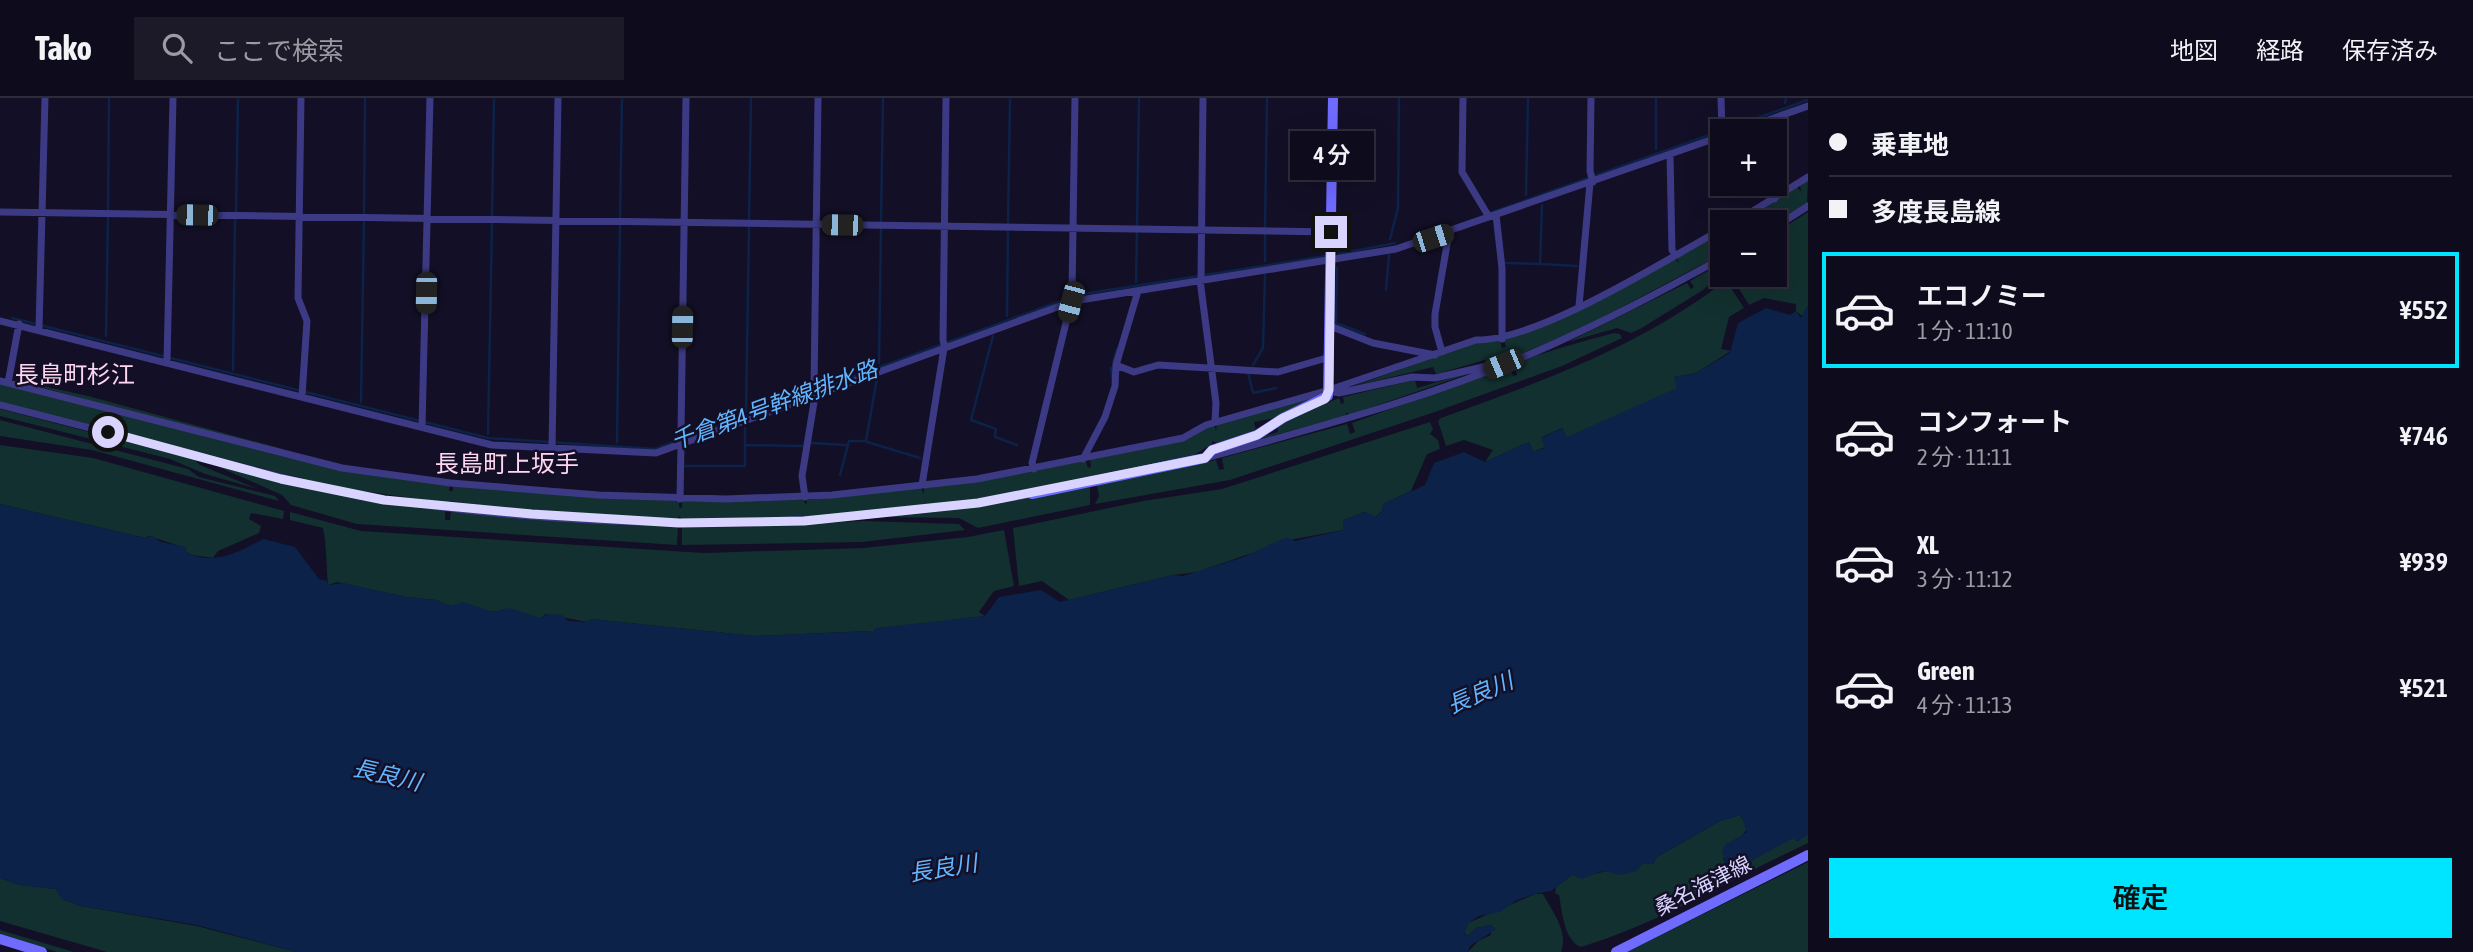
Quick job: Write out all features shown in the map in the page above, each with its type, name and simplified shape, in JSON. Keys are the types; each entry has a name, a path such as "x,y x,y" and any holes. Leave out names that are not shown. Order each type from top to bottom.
{"main road":[{"path":"1032,494 1205,458 1212,450 1257,435 1283,418 1325,399 1329,390 1330,357 1334,98"},
{"name":"桑名海津線","path":"1616,952 1808,855"},
{"path":"0,939 42,952"}],"street":[{"path":"40,325 45,98"},
{"path":"168,358 173,98"},
{"path":"301,98 298,298 306,321 303,393"},
{"path":"423,424 430,98"},
{"path":"552,444 558,98"},
{"path":"680,499 686,98"},
{"path":"804,497 802,476 815,393 818,98"},
{"path":"922,485 944,346 946,98"},
{"path":"1034,469 1032,463 1072,299 1075,98"},
{"path":"1203,98 1200,278 1212,365 1215,422"},
{"path":"1463,98 1462,172 1490,214 1502,268 1502,339"},
{"path":"1579,306 1591,179 1591,98"},
{"path":"1721,98 1722,119"},
{"path":"1770,119 1808,106"},
{"path":"0,321 40,325 423,424 492,445 552,444 651,454 1072,299 1138,291 1200,278 1331,262 1406,246 1449,233 1490,214 1710,140"},
{"path":"1670,155 1672,250 1675,255"},
{"path":"1755,210 1808,177"},
{"path":"1787,220 1808,206"},
{"path":"0,212 1331,232"},
{"path":"1439,353 1435,314 1449,233"},
{"path":"19,324 4,382 342,468 452,483 680,499 804,497 922,485 1034,469 1184,438 1215,422 1329,390 1476,340 1502,339 1579,306 1710,236"},
{"path":"1205,458 1357,416 1503,364 1611,317 1710,264"},
{"path":"1083,459 1105,417 1115,386 1116,365 1138,291"},
{"path":"1330,326 1373,343 1439,353"},
{"path":"1116,365 1139,372 1158,365 1212,365 1278,372 1330,357"},
{"path":"1329,390 1339,393 1412,377 1435,378 1482,365 1503,364"},
{"path":"0,405 281,479 384,500 474,509 744,524 925,510 1032,494"}],"green space":[{"path":"1808,180 1807,203 1787,216 1787,210 1759,210 1782,196 1787,196 1787,193 1797,187 1801,192 1800,185"},
{"path":"1808,212 1808,305 1802,316 1796,311 1796,304 1764,298 1749,305 1738,287 1787,287 1787,225"},
{"path":"1710,239 1710,260 1584,327 1512,358 1507,356 1507,359 1485,360 1436,374 1433,367 1354,386 1478,342 1500,341 1502,348 1506,347 1504,340 1674,258 1679,263 1677,257"},
{"path":"1710,270 1710,284 1703,290 1640,329 1631,333 1617,328 1568,342 1687,283 1691,289 1694,287 1690,281"},
{"path":"1716,287 1730,287 1744,308 1729,317 1721,349 1731,351 1696,373 1674,377 1678,388 1567,438 1562,428 1542,437 1545,447 1533,452 1529,442 1485,462 1493,450 1464,440 1446,446 1438,421 1441,418 1589,360 1659,325"},
{"path":"1614,333 1620,334 1622,338 1562,366 1432,413 1230,480 1095,504 1099,496 1097,485 1216,460 1219,470 1224,469 1222,458 1347,424 1350,434 1355,432 1352,423 1509,366 1513,376 1517,375 1514,364"},
{"path":"1482,369 1349,415 1347,412 1345,416 1219,450 1278,432 1277,424 1339,398 1341,404 1344,403 1343,397 1415,380 1417,388"},
{"path":"11,379 88,396 283,449 283,453"},
{"path":"0,383 284,457 342,470 450,485 449,491 453,491 453,486 679,501 679,507 682,508 682,501 803,500 806,505 807,500 921,488 924,494 924,488 1086,461 1088,468 1091,467 1090,460 1186,440 1214,424 1216,431 1217,424 1323,395 1274,418 1254,422 1256,430 1217,443 1212,441 1212,444 1189,458 1095,479 1094,475 1090,480 987,498 886,510 734,519 682,519 679,516 678,519 511,509 340,488 0,402"},
{"path":"0,409 194,459 200,465 258,489 205,474 170,459 0,416"},
{"path":"0,420 188,469 199,477 275,496 279,501 92,450 0,436"},
{"path":"1430,422 1433,429 1430,434 1438,440 1440,449 1427,454 1411,491 1383,504 1382,511 1375,517 1365,512 1344,520 1343,530 1289,540 1197,572 1173,575 1069,600 1042,581 1019,586 1013,528 1143,501 1222,489"},
{"path":"0,445 93,458 284,511 283,519 251,513 249,519 261,526 259,533 218,551 213,558 192,555 185,551 186,548 149,536 145,538 0,504"},
{"path":"212,464 339,495 445,510 445,520 450,520 451,510 678,526 677,545 357,524 291,505 282,495"},
{"path":"1090,487 1090,505 978,528 959,518 885,517 980,506"},
{"path":"290,512 361,531 704,553 863,548 968,537 1004,530 1014,586 994,591 979,612 985,616 875,629 872,634 870,631 754,636 591,619 587,622 546,614 541,618 504,609 497,612 450,606 436,600 406,597 337,582 328,585 323,528 290,520"},
{"path":"864,521 959,524 965,530 862,542 682,545 682,526 744,527"},
{"path":"1740,815 1748,828 1723,859 1730,869 1793,838 1808,834 1808,843 1639,926 1581,947 1571,939 1565,925 1559,895 1555,893 1556,887 1572,875 1653,864 1657,857 1720,821"},
{"path":"1808,862 1808,952 1627,952"},
{"path":"0,878 20,885 56,889 62,899 81,906 197,926 296,952 107,952 0,921"},
{"path":"1535,894 1543,894 1558,922 1563,937 1561,952 1468,952 1478,941 1491,935 1491,925 1476,928 1468,936 1464,933 1468,923"},
{"path":"0,930 74,952 57,952 0,934"}],"water":[{"name":"長良川","path":"1808,305 1808,834 1797,842 1793,838 1733,871 1728,868 1722,852 1725,845 1747,832 1741,815 1720,821 1657,857 1653,864 1642,864 1637,871 1620,875 1601,872 1582,879 1572,875 1551,891 1517,900 1500,912 1479,916 1468,923 1464,934 1468,936 1476,928 1491,925 1496,929 1470,946 1468,952 296,952 197,925 81,906 62,899 56,889 20,885 0,878 0,504 145,538 153,536 161,542 186,547 185,551 205,558 234,553 263,539 295,547 319,579 327,581 328,585 343,583 406,597 436,600 450,606 464,602 492,612 509,608 541,618 548,614 562,615 568,621 587,622 591,619 754,636 870,631 872,634 876,628 985,616 999,597 1041,590 1060,602 1173,575 1183,576 1241,558 1287,537 1295,541 1343,530 1343,520 1365,512 1376,517 1382,511 1383,504 1425,485 1434,463 1464,452 1485,462 1529,442 1533,452 1545,448 1541,438 1562,428 1567,437 1677,388 1674,377 1696,373 1730,353 1738,323 1766,308 1790,315 1796,311 1801,318"}],"waterway":[{"path":"108,210 109,98"},
{"path":"236,213 238,98"},
{"path":"364,215 365,98"},
{"path":"492,217 494,98"},
{"path":"620,219 622,98"},
{"path":"749,219 751,98"},
{"path":"881,223 883,98"},
{"path":"1008,224 1010,98"},
{"path":"1137,227 1139,98"},
{"path":"1265,228 1267,98"},
{"path":"1390,239 1398,208 1399,98"},
{"path":"1526,195 1528,98"},
{"path":"1656,98 1656,149"},
{"path":"1785,103 1786,98"},
{"name":"千倉第4号幹線排水路","path":"1490,213 1808,100"},
{"path":"1542,205 1540,264 1577,266"},
{"path":"106,336 108,216"},
{"path":"233,370 235,218"},
{"path":"361,402 364,220"},
{"path":"488,434 492,222"},
{"path":"617,442 620,224"},
{"path":"746,412 749,227"},
{"path":"879,363 881,228"},
{"path":"1007,316 1008,230"},
{"path":"1136,282 1137,232"},
{"path":"1265,234 1265,261"},
{"name":"千倉第4号幹線排水路","path":"1339,254 1395,243"},
{"path":"1386,290 1389,255"},
{"name":"千倉第4号幹線排水路","path":"12,318 488,438 655,449 1077,295 1326,256"},
{"path":"1506,263 1540,264"},
{"path":"1337,268 1336,323 1365,334"},
{"path":"1253,365 1263,348 1265,275"},
{"path":"993,336 971,420 996,429 995,437 1017,445"},
{"path":"1113,362 1117,349"},
{"path":"1111,368 1112,378"},
{"path":"1248,372 1253,393 1276,388"},
{"path":"840,475 849,441 866,441 877,378"},
{"path":"685,466 745,466 745,428"},
{"path":"867,442 920,458"},
{"path":"811,443 846,445"},
{"path":"745,445 802,446"}],"district":[{"name":"長島町杉江","path":"75,375"},
{"name":"長島町上坂手","path":"507,464"}],"route":[{"path":"108,432 281,479 340,492 409,503 532,514 744,524 870,516 978,503 1205,458 1212,450 1257,435 1283,418 1325,399 1329,390 1331,232"}]}
